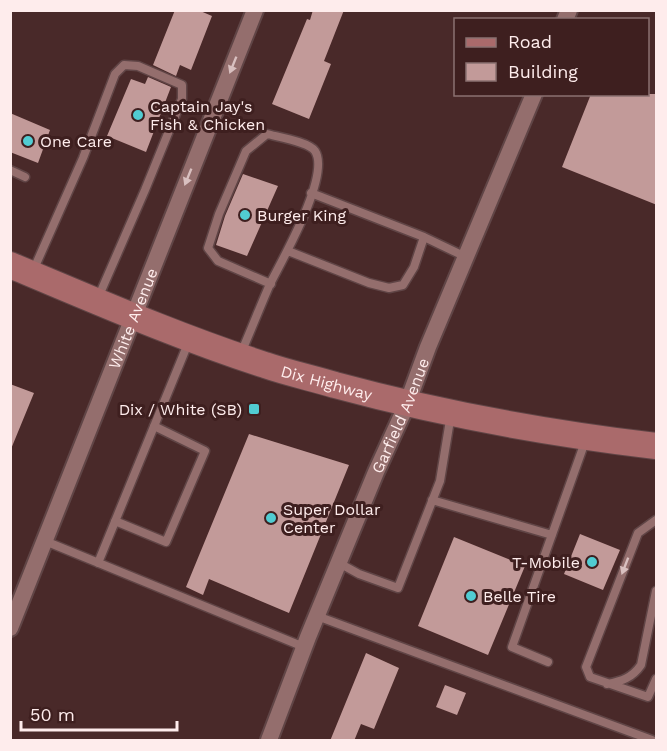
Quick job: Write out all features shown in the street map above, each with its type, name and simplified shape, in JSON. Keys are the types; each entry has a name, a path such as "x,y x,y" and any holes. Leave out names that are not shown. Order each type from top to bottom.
{"main road":[{"name":"Dix Highway","path":"21,269 133,316 265,365 451,414 586,438 657,447"}],"street":[{"name":"White Avenue","path":"10,628 255,10"},
{"name":"Garfield Avenue","path":"269,741 304,647 533,96"}],"lane":[{"path":"21,269 83,158 115,74 124,65 138,66 182,85 182,99 96,301"},
{"path":"240,356 271,284 304,217 317,171 316,153 310,146 267,134 246,151 219,214 208,248 218,261 271,284"},
{"path":"10,170 25,177"},
{"path":"311,193 424,237 466,257"},
{"path":"288,251 369,283 389,288 404,285 414,267 424,237"},
{"path":"98,563 191,337"},
{"path":"339,563 359,574 398,588 440,481 451,414"},
{"path":"115,521 166,542 205,451 154,426"},
{"path":"548,662 512,647 586,438"},
{"path":"432,500 552,535"},
{"path":"657,520 638,533 586,667 590,677 648,697 657,679"},
{"path":"45,541 304,647"},
{"path":"606,684 635,674 641,665 657,591"},
{"path":"317,616 652,741"}],"building":[{"path":"175,10 198,10 212,16 191,70 180,65 176,76 153,65"},
{"path":"313,10 344,10 324,61 331,64 309,119 272,104 307,19 310,20"},
{"name":"Captain Jay's Fish & Chicken","path":"148,77 171,87 146,152 107,136 131,79 145,84"},
{"path":"657,94 657,205 562,167 590,96"},
{"name":"One Care","path":"10,113 50,130 38,163 10,152"},
{"name":"Burger King","path":"243,174 278,186 247,256 216,245 225,216"},
{"path":"10,384 34,393 11,449 10,449"},
{"name":"Super Dollar Center","path":"249,434 349,465 289,613 209,579 203,595 186,587"},
{"name":"T-Mobile","path":"580,534 620,550 603,590 564,574"},
{"name":"Belle Tire","path":"454,537 525,566 488,655 418,626"},
{"path":"366,653 399,668 374,729 361,724 354,741 330,741"},
{"path":"445,685 466,693 457,715 436,707"}],"place":[{"name":"Captain Jay's Fish & Chicken","path":"138,115"},
{"name":"One Care","path":"28,141"},
{"name":"Burger King","path":"245,215"},
{"name":"Dix / White (SB)","path":"254,409"},
{"name":"Super Dollar Center","path":"271,518"},
{"name":"T-Mobile","path":"592,562"},
{"name":"Belle Tire","path":"471,596"}]}
